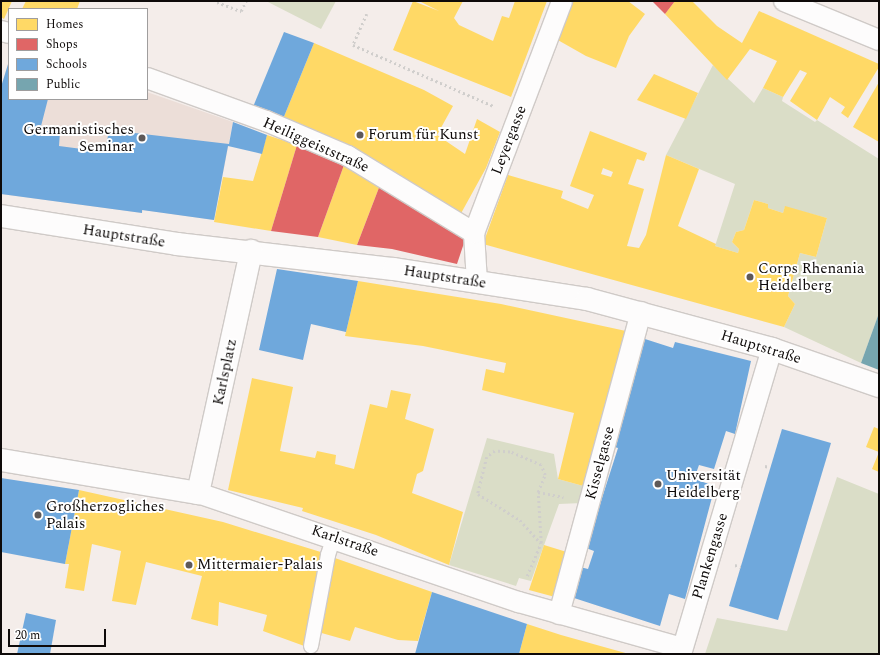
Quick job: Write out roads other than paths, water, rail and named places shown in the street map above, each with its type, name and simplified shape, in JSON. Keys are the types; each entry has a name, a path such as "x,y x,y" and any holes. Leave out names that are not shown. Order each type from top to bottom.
{"street":[{"name":"Leyergasse","path":"477,282 474,232 562,1"},
{"path":"784,1 879,40"},
{"name":"Heiliggeiststraße","path":"148,78 266,121 348,156 474,232"},
{"name":"Hauptstraße","path":"1,216 177,244 251,251 477,282 587,299 641,312 772,349 879,386"},
{"name":"Karlsplatz","path":"198,493 251,251"},
{"name":"Kisselgasse","path":"559,614 641,312"},
{"name":"Plankengasse","path":"682,651 772,349"},
{"name":"Karlstraße","path":"1,460 198,493 334,537 519,602 682,651"}],"lane":[{"path":"311,646 328,555 334,537"}],"place":[{"name":"Forum für Kunst","path":"360,135"},
{"name":"Germanistisches Seminar","path":"142,138"},
{"name":"Corps Rhenania Heidelberg","path":"750,277"},
{"name":"Universität Heidelberg","path":"658,484"},
{"name":"Großherzogliches Palais","path":"38,515"},
{"name":"Mittermaier-Palais","path":"189,565"}]}
